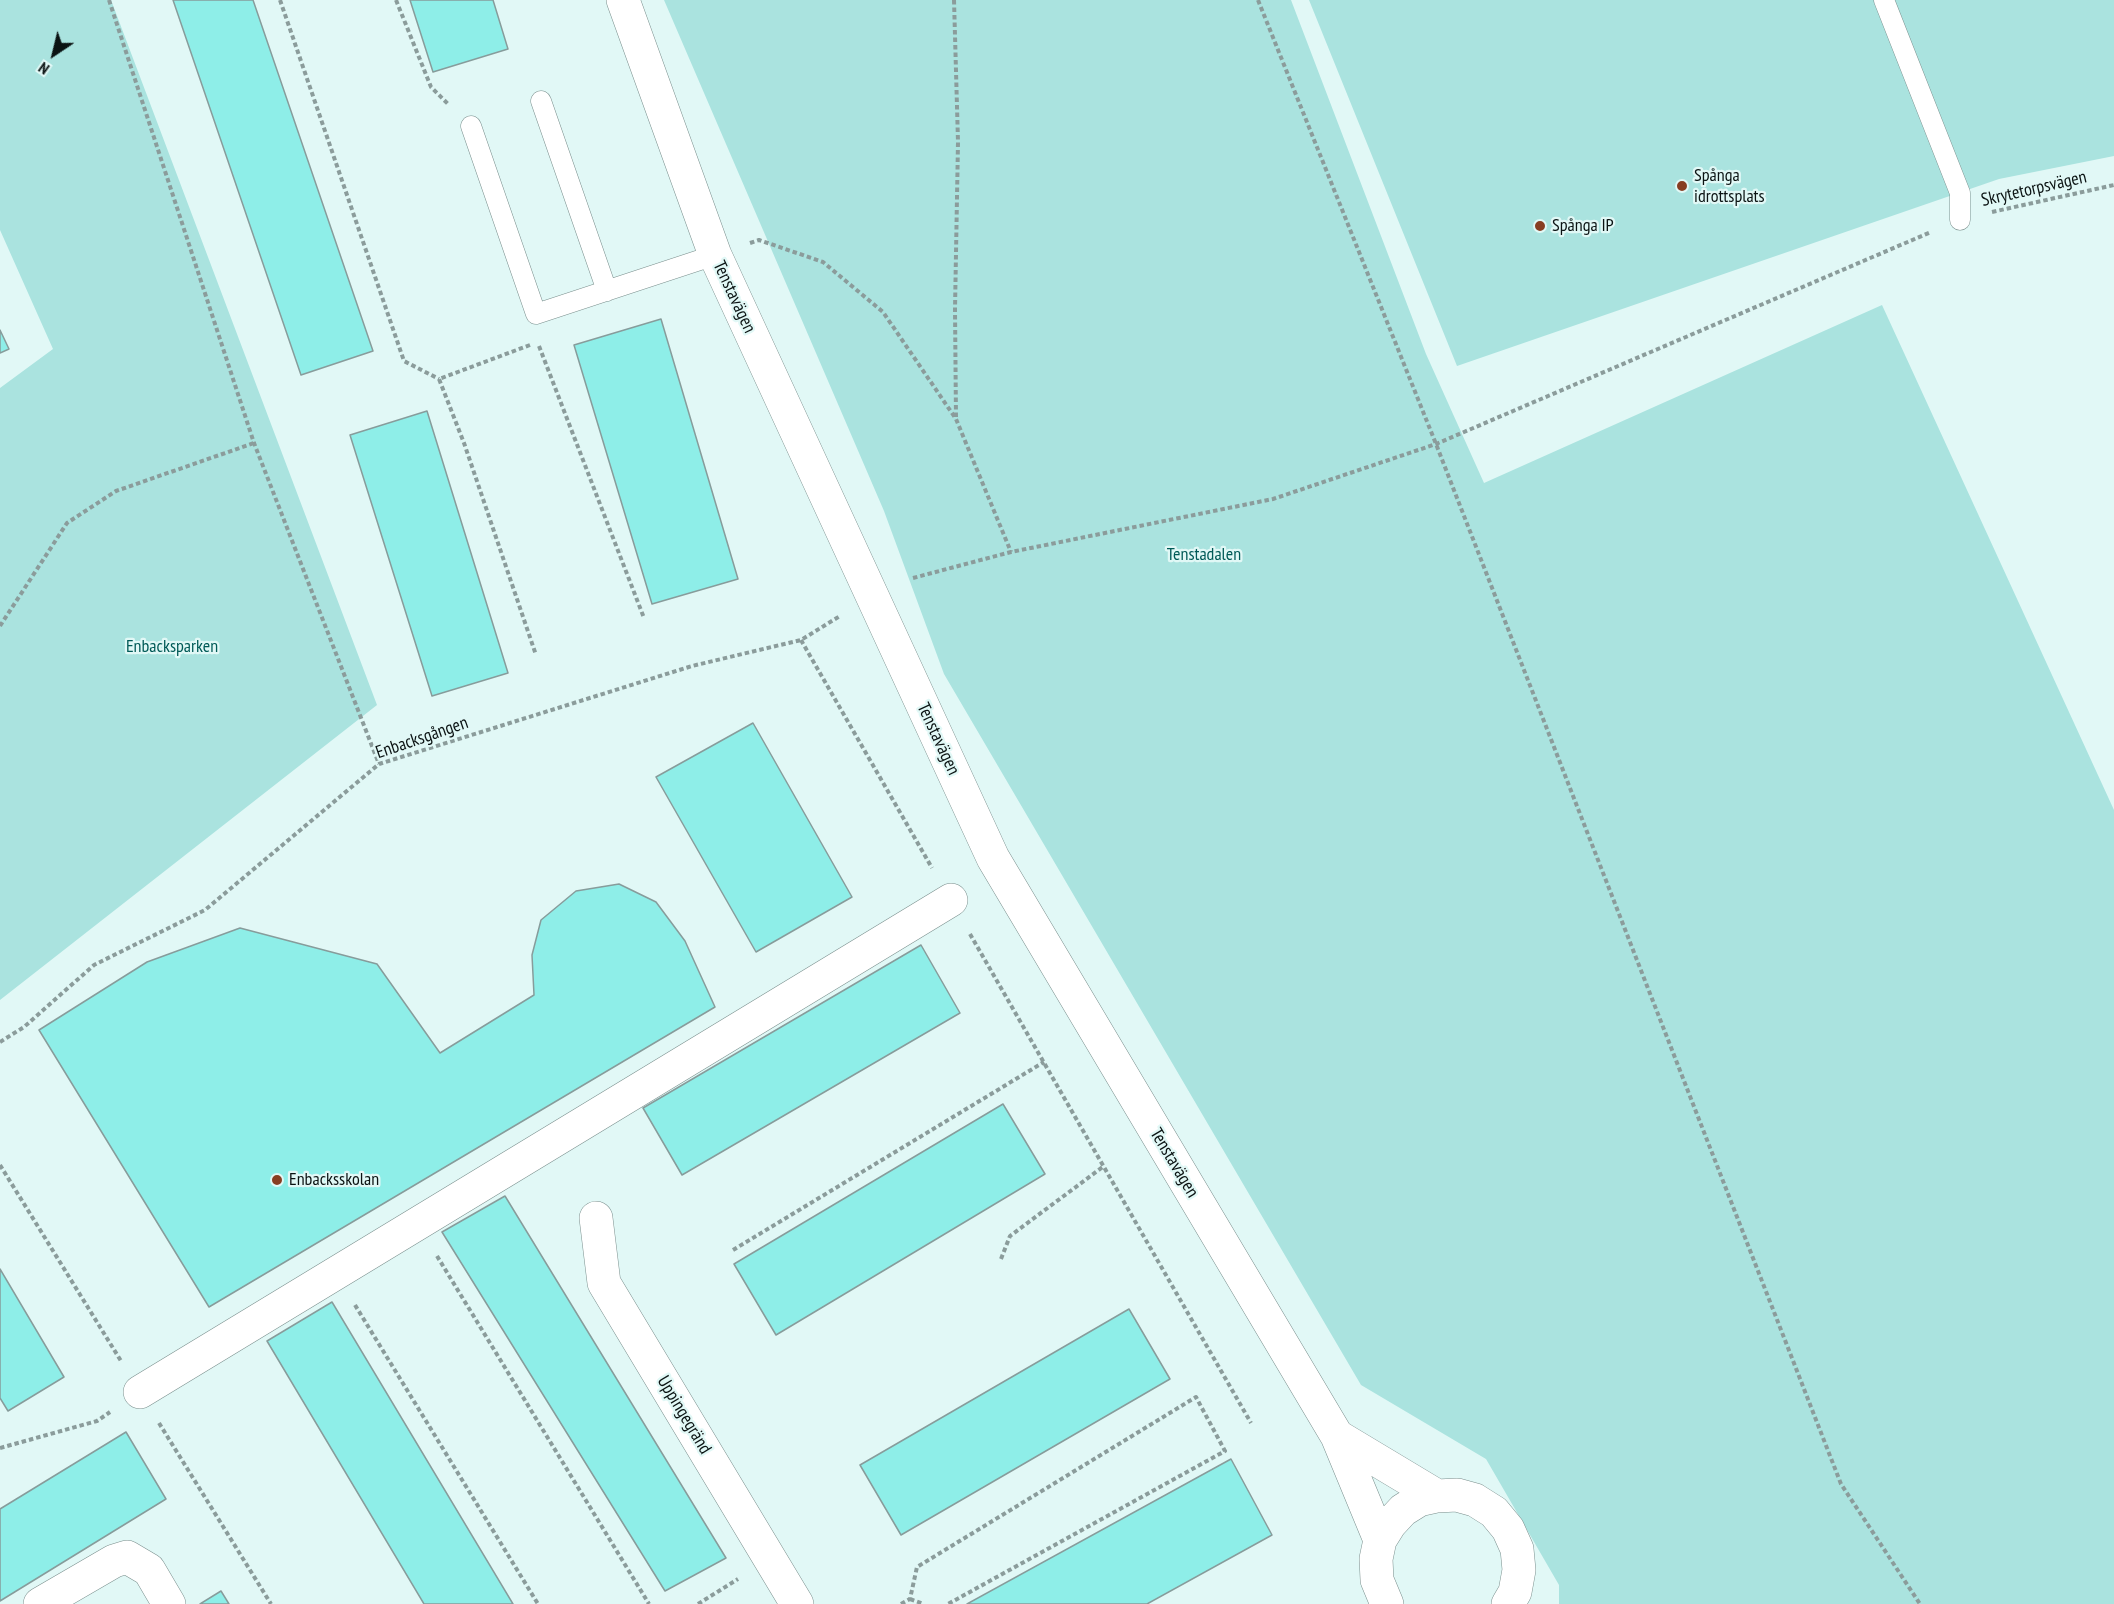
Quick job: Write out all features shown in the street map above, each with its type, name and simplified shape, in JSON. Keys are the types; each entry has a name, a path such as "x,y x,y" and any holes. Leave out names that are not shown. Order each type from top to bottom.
{"street":[{"name":"Tenstavägen","path":"623,0 715,255 993,858 1337,1436 1380,1540"},
{"path":"140,1392 951,900"},
{"name":"Uppingegränd","path":"596,1218 604,1283 797,1604"},
{"name":"Tenstavägen","path":"1337,1436 1437,1496"},
{"path":"1374,1596 1376,1559 1380,1540 1390,1524 1403,1510 1419,1500 1457,1495 1475,1500 1494,1512 1508,1528 1517,1549 1519,1570 1515,1592 1508,1604"},
{"path":"40,1604 114,1561 127,1557 149,1570 169,1604"}],"lane":[{"path":"1884,0 1960,193 1960,219"},
{"path":"541,101 607,291"},
{"path":"471,126 536,314 715,255"}],"path":[{"path":"109,0 254,443 379,764"},
{"path":"280,0 404,362 439,379 464,443 536,655"},
{"path":"396,0 431,87 471,126"},
{"path":"954,0 958,142 954,309 956,419"},
{"path":"1258,0 1436,444 1841,1484 1920,1604"},
{"name":"Skrytetorpsvägen","path":"913,578 1011,552 1273,499 1436,444 1960,219 2114,185"},
{"path":"715,255 759,240 823,262 883,312 956,419 1011,552"},
{"path":"439,379 537,343 644,618"},
{"path":"0,626 67,523 116,491 254,443"},
{"name":"Enbacksgången","path":"0,1042 24,1027 94,965 205,910 379,764 692,666 801,640 841,616"},
{"path":"801,640 1251,1423"},
{"path":"733,1250 1044,1062"},
{"path":"1001,1259 1010,1236 1104,1166"},
{"path":"418,1223 649,1604"},
{"path":"336,1273 538,1604"},
{"path":"0,1448 97,1421 140,1392"},
{"path":"902,1604 910,1599 917,1567 1196,1397 1225,1451 948,1604"},
{"path":"698,1604 771,1559"},
{"path":"910,1599 924,1604"}],"green space":[{"name":"Enbacksparken","path":"0,0 111,0 377,705 0,1000 0,388 53,349 0,230"},
{"name":"Tenstadalen","path":"664,0 1291,0 1426,354 1484,483 1882,305 2114,810 2114,1604 1559,1604 1559,1585 1486,1459 1361,1385 944,674 884,511"},
{"name":"Spånga idrottsplats","path":"1309,0 2114,0 2114,156 1999,179 1457,366"}],"building":[{"path":"173,0 253,0 373,351 301,375"},
{"path":"410,0 493,0 508,49 433,72"},
{"path":"661,319 738,579 652,604 574,345"},
{"path":"0,330 9,349 0,353"},
{"path":"427,411 508,673 432,696 350,435"},
{"path":"753,723 852,897 756,952 656,777"},
{"name":"Enbacksskolan","path":"619,884 656,902 685,941 715,1007 209,1307 39,1030 147,962 240,928 377,964 440,1053 534,995 532,955 541,920 576,891"},
{"path":"921,945 960,1013 682,1175 643,1108"},
{"path":"1003,1104 1045,1174 776,1335 734,1264"},
{"path":"505,1196 726,1558 665,1591 442,1232"},
{"path":"0,1269 64,1377 8,1411 0,1398"},
{"path":"332,1302 513,1604 424,1604 267,1341"},
{"path":"1129,1309 1170,1379 901,1535 860,1465"},
{"path":"126,1432 166,1499 0,1601 0,1509"},
{"path":"1231,1459 1272,1535 1147,1604 967,1604"},
{"path":"221,1591 229,1604 200,1604"}],"place":[{"name":"Spånga idrottsplats","path":"1682,186"},
{"name":"Spånga IP","path":"1540,226"},
{"name":"Enbacksskolan","path":"277,1180"}]}
